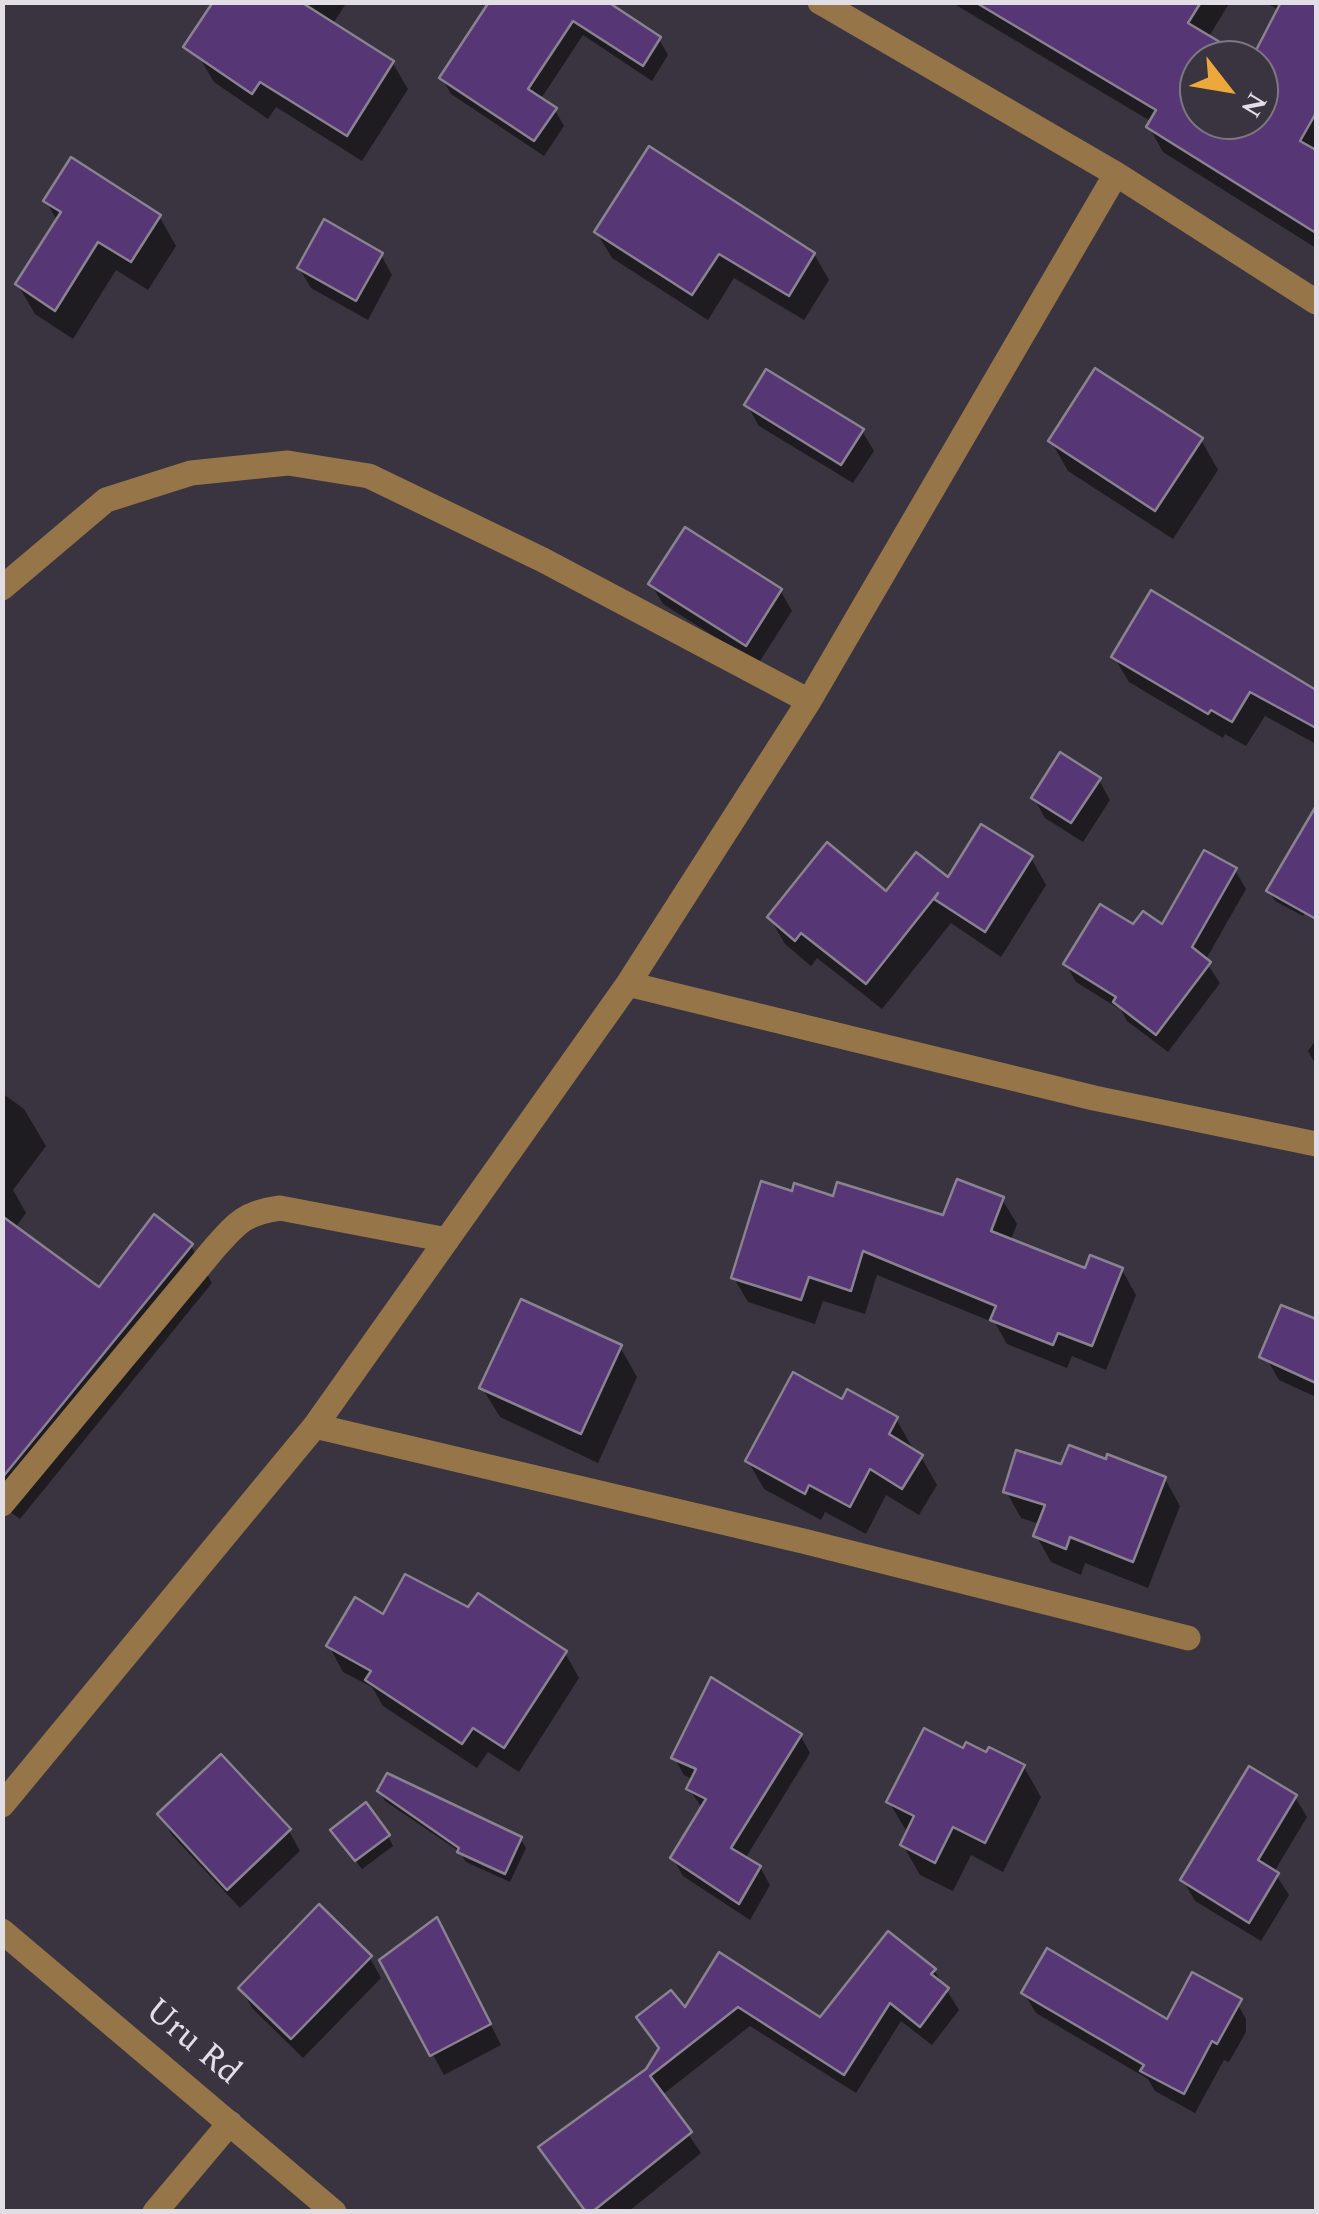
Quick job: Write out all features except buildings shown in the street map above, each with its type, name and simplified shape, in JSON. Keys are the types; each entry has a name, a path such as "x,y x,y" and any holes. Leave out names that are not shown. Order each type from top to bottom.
{"street":[{"path":"820,2 1116,174 1316,302"},
{"path":"2,1805 315,1426 628,984 808,700 1116,174"},
{"path":"2,588 106,500 191,473 288,463 369,476 542,560 808,700"},
{"path":"628,984 1094,1098 1316,1144"},
{"path":"2,1504 212,1251 232,1228 254,1212 280,1208 447,1240"},
{"path":"315,1426 803,1541 1188,1638"},
{"name":"Uru Rd","path":"2,1931 334,2212"},
{"path":"155,2212 230,2123"}]}
